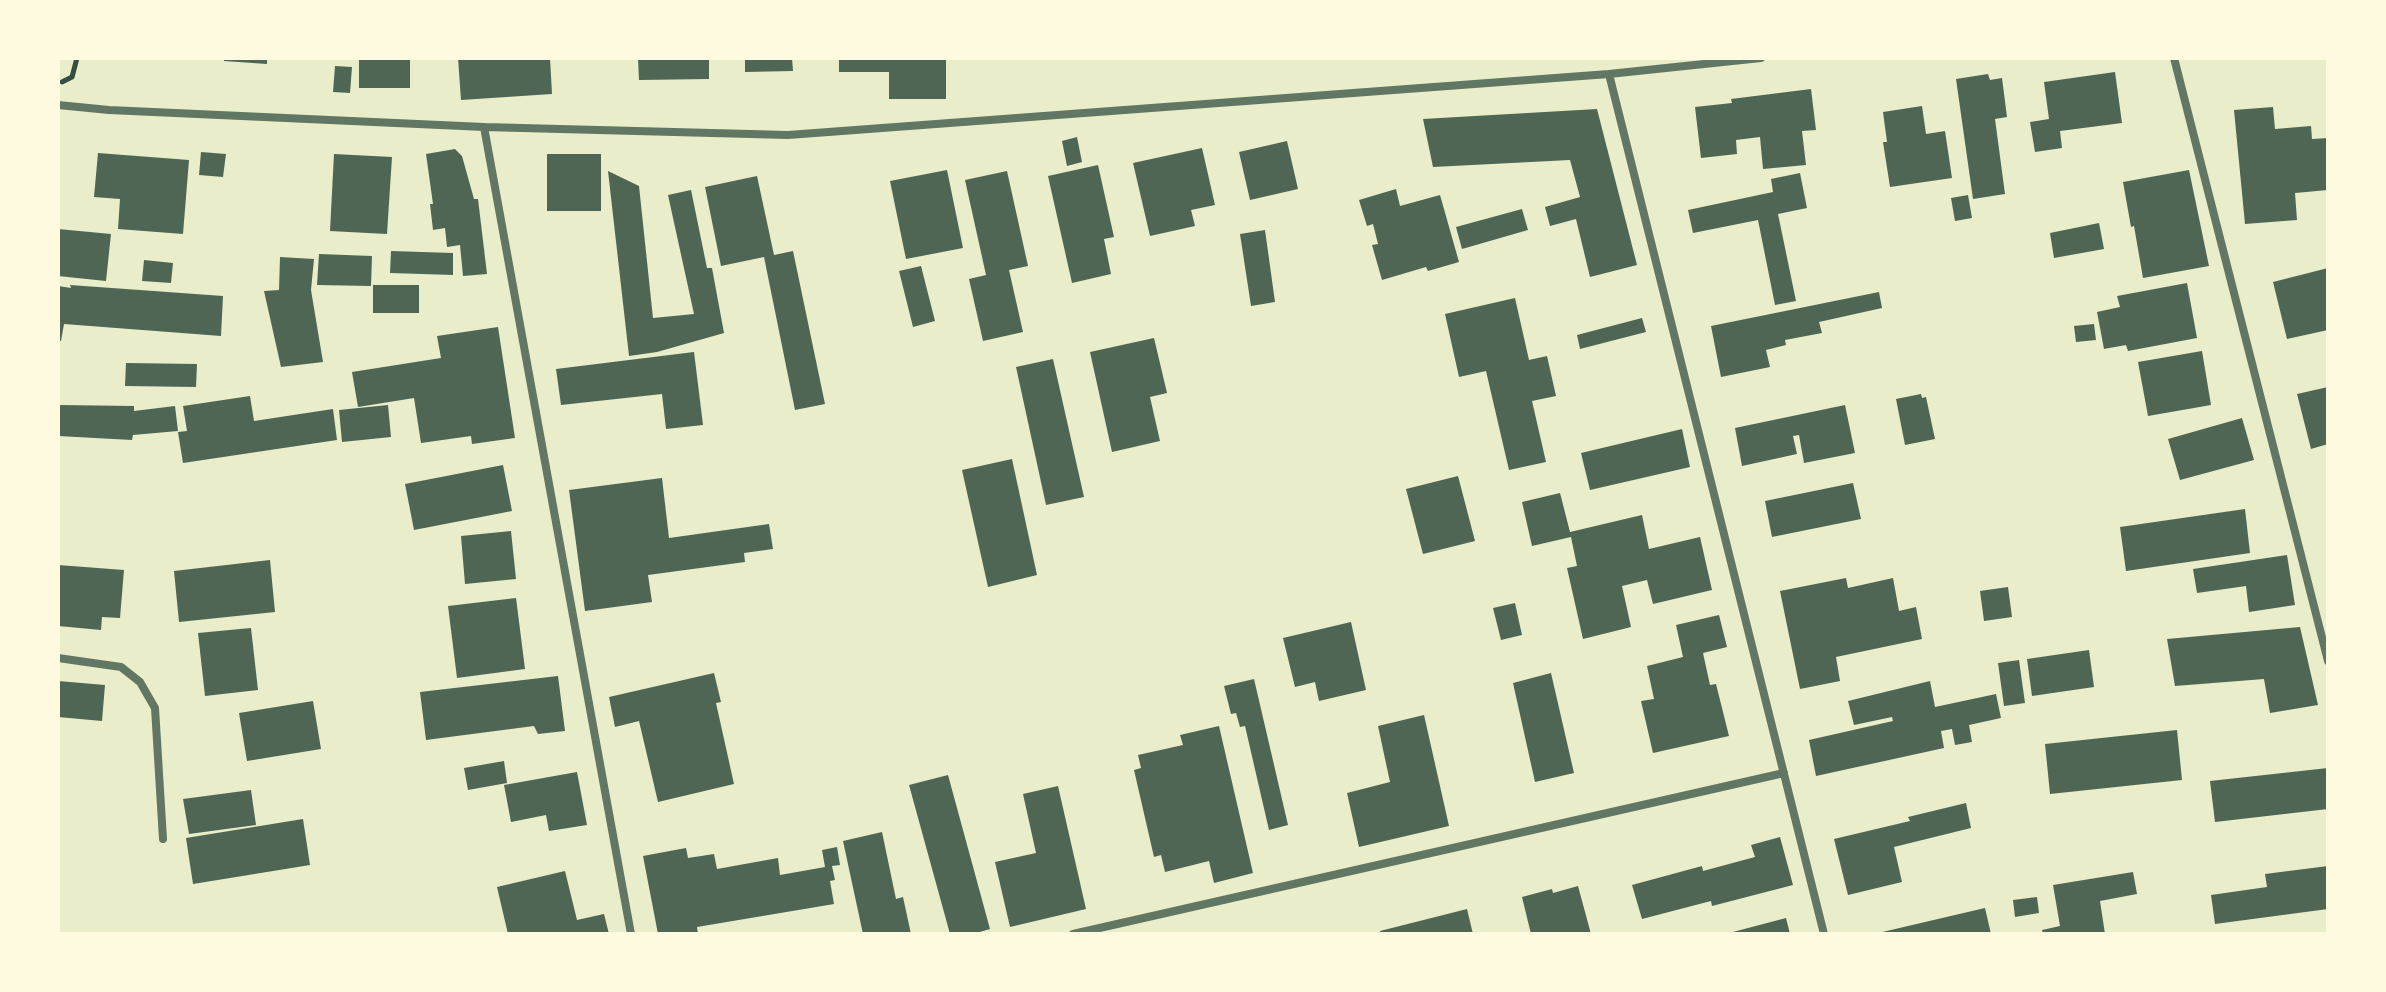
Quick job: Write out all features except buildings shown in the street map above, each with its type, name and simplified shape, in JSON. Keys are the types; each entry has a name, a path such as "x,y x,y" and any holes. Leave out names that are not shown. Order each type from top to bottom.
{"street":[{"path":"58,105 484,127 788,135 1609,74 1761,58"},
{"path":"2174,58 2328,661"},
{"path":"1609,74 1824,934"},
{"path":"484,127 631,934"},
{"path":"58,658 121,667 140,682 155,708 163,839"},
{"path":"1073,934 1784,773"}],"path":[{"path":"58,83 72,77 77,58"}]}
